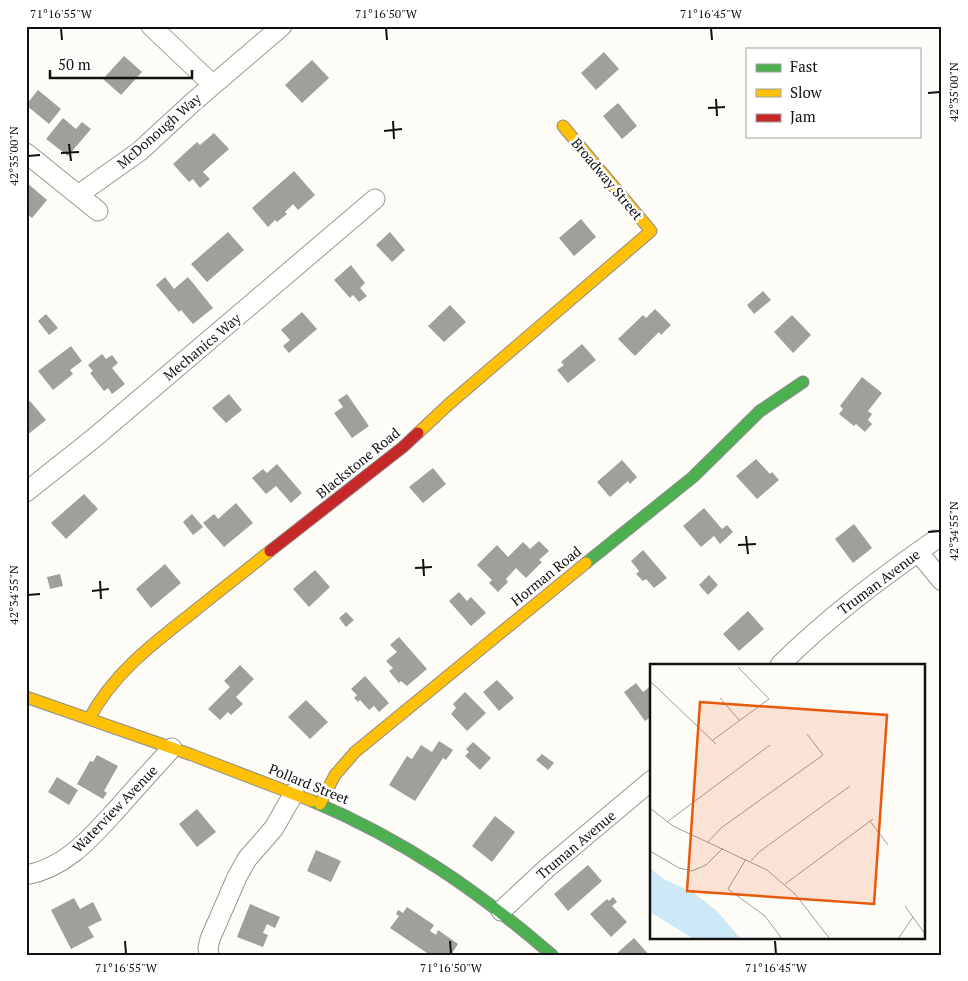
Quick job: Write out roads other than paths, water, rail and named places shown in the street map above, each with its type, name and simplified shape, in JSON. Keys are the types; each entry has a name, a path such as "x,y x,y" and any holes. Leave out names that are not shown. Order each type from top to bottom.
{"street":[{"path":"151,26 213,85"},
{"name":"McDonough Way","path":"78,195 140,151 282,26"},
{"name":"Broadway Street","path":"563,126 651,231"},
{"path":"26,153 98,211"},
{"name":"Mechanics Way","path":"26,492 102,432 375,199"},
{"name":"Blackstone Road","path":"89,719 107,688 120,673 154,642 403,447 449,404 651,231"},
{"name":"Horman Road","path":"320,804 335,775 355,752 556,587 654,510 692,477 760,411 803,382"},
{"name":"Truman Avenue","path":"781,664 813,634 875,583 935,540"},
{"path":"918,552 942,581"},
{"name":"Pollard Street","path":"26,697 172,748 320,804 349,817 403,845 466,886 501,911 552,955"},
{"name":"Waterview Avenue","path":"26,875 41,872 58,864 88,842 172,748"},
{"name":"Truman Avenue","path":"501,911 546,869 650,782"},
{"path":"209,955 210,939 237,877 247,859 274,828 294,794"}]}
